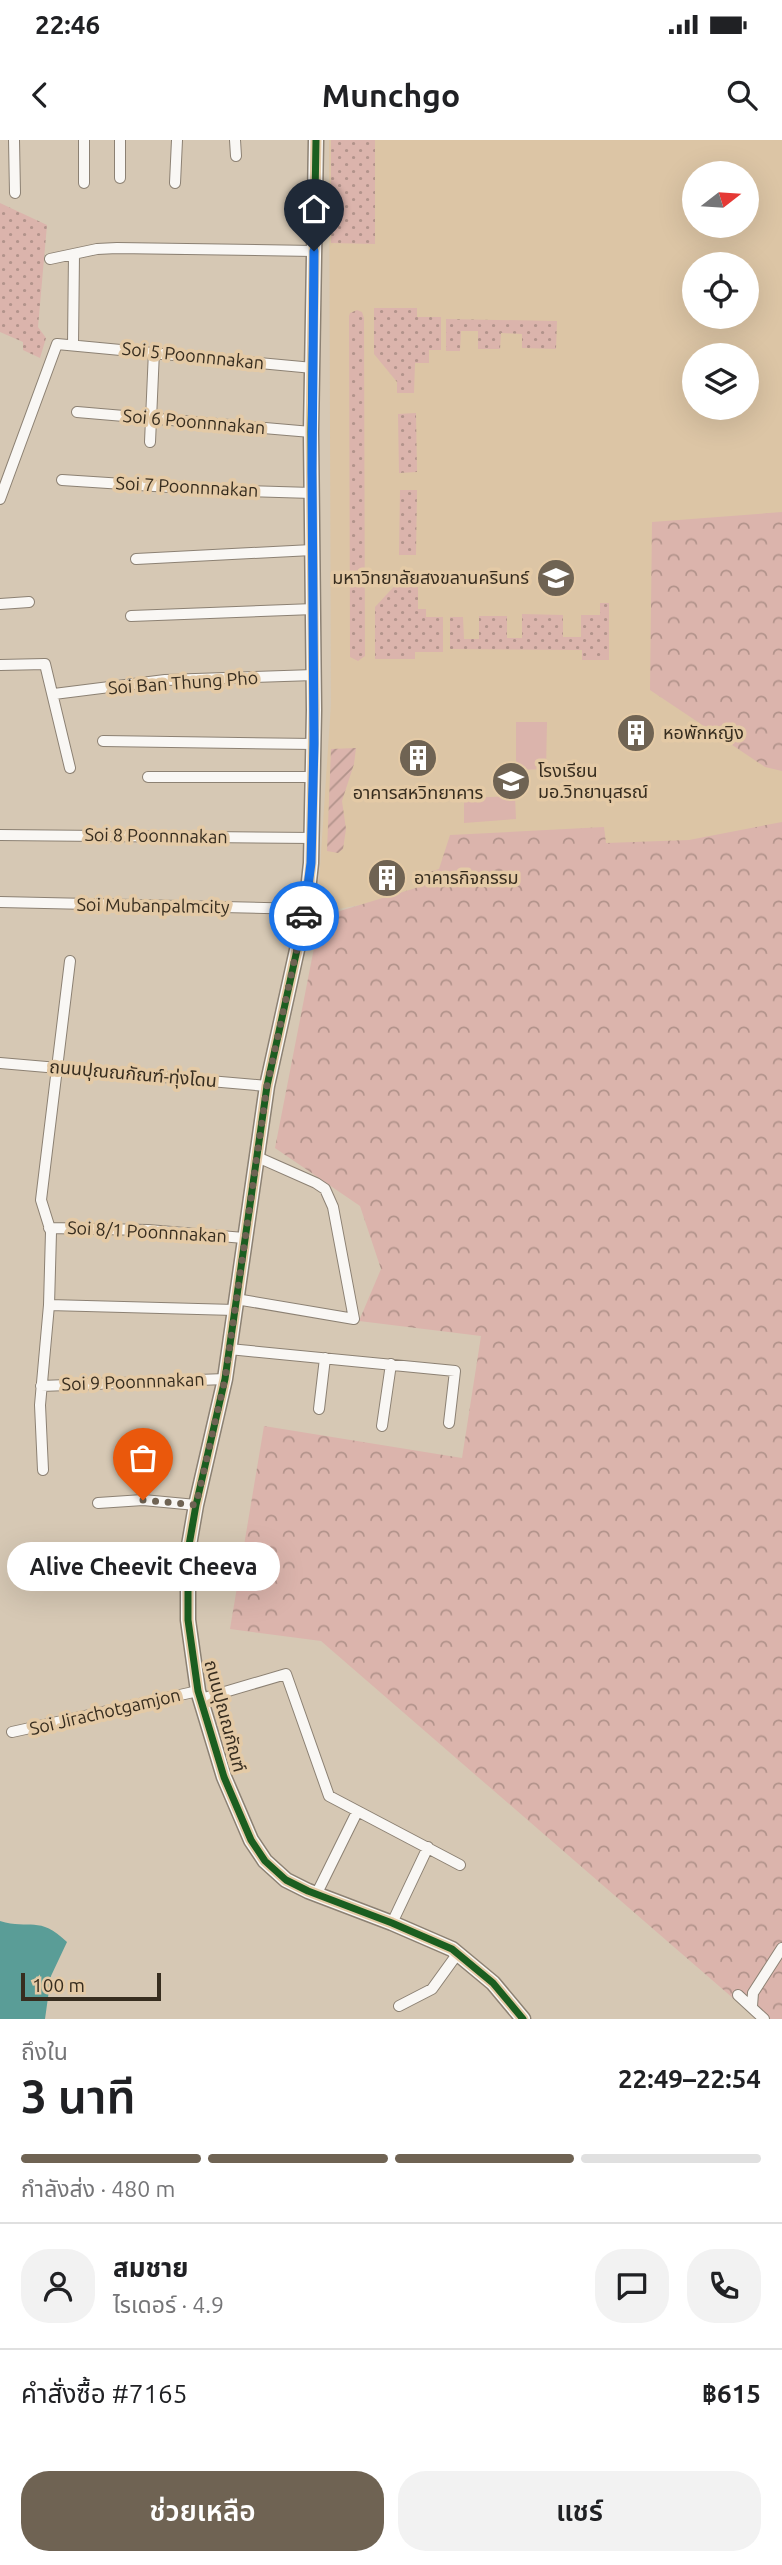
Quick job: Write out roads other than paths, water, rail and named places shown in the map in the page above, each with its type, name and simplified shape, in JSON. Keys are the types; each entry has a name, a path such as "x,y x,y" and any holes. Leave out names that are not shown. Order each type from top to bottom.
{"street":[{"path":"14,140 15,193"},
{"path":"83,140 84,183"},
{"path":"120,140 120,178"},
{"path":"175,183 177,140"},
{"path":"235,140 236,156"},
{"name":"ถนนปุณณกัณฑ์","path":"316,140 312,432 313,838 306,909 267,1086 255,1156 225,1379 188,1552 186,1594 190,1643 200,1695 224,1777 251,1840 265,1861 279,1875 316,1895 433,1939 458,1953 493,1983 523,2019"},
{"path":"50,260 117,248 314,251"},
{"path":"0,499 57,344 73,345 74,254"},
{"name":"Soi 5 Poonnnakan","path":"73,345 313,368"},
{"path":"150,442 154,351"},
{"name":"Soi 6 Poonnnakan","path":"77,411 312,432"},
{"name":"Soi 7 Poonnnakan","path":"62,480 216,491 312,493"},
{"path":"136,559 312,550"},
{"path":"0,604 29,602"},
{"path":"131,616 313,609"},
{"path":"0,665 45,664 70,768"},
{"name":"Soi Ban Thung Pho","path":"54,694 164,680 314,675"},
{"path":"103,741 314,744"},
{"path":"148,777 313,776"},
{"name":"Soi 8 Poonnnakan","path":"0,835 313,838"},
{"name":"Soi Mubanpalmcity","path":"0,902 306,909"},
{"path":"43,1470 41,1386 49,1305 49,1227 41,1200 70,961"},
{"name":"ถนนปุณณกัณฑ์-ทุ่งโดน","path":"0,1063 267,1086"},
{"path":"49,1305 235,1304 354,1319 333,1207 325,1189 255,1156"},
{"name":"Soi 8/1 Poonnnakan","path":"49,1227 148,1230 244,1238"},
{"path":"229,1349 455,1371 449,1423"},
{"path":"319,1409 325,1358"},
{"path":"382,1426 391,1364"},
{"name":"Soi 9 Poonnnakan","path":"41,1386 225,1379"},
{"path":"98,1503 143,1500 196,1505"},
{"name":"Soi Jirachotgamjon","path":"12,1732 200,1695 286,1674 329,1796 357,1812"},
{"path":"316,1895 357,1812 460,1865"},
{"path":"392,1923 428,1847"},
{"path":"752,2006 753,1993 782,1948"},
{"path":"399,2006 432,1989 458,1953"},
{"path":"738,1996 764,2019"}],"water":[{"path":"0,1921 41,1926 67,1942 51,1976 45,2019 0,2019"}],"place":[{"name":"มหาวิทยาลัยสงขลานครินทร์","path":"556,578"},
{"name":"หอพักหญิง","path":"636,733"},
{"name":"อาคารสหวิทยาคาร","path":"418,758"},
{"name":"โรงเรียน มอ.วิทยานุสรณ์","path":"511,781"},
{"name":"อาคารกิจกรรม","path":"387,878"},
{"name":"Alive Cheevit Cheeva","path":"143,1500"}]}
